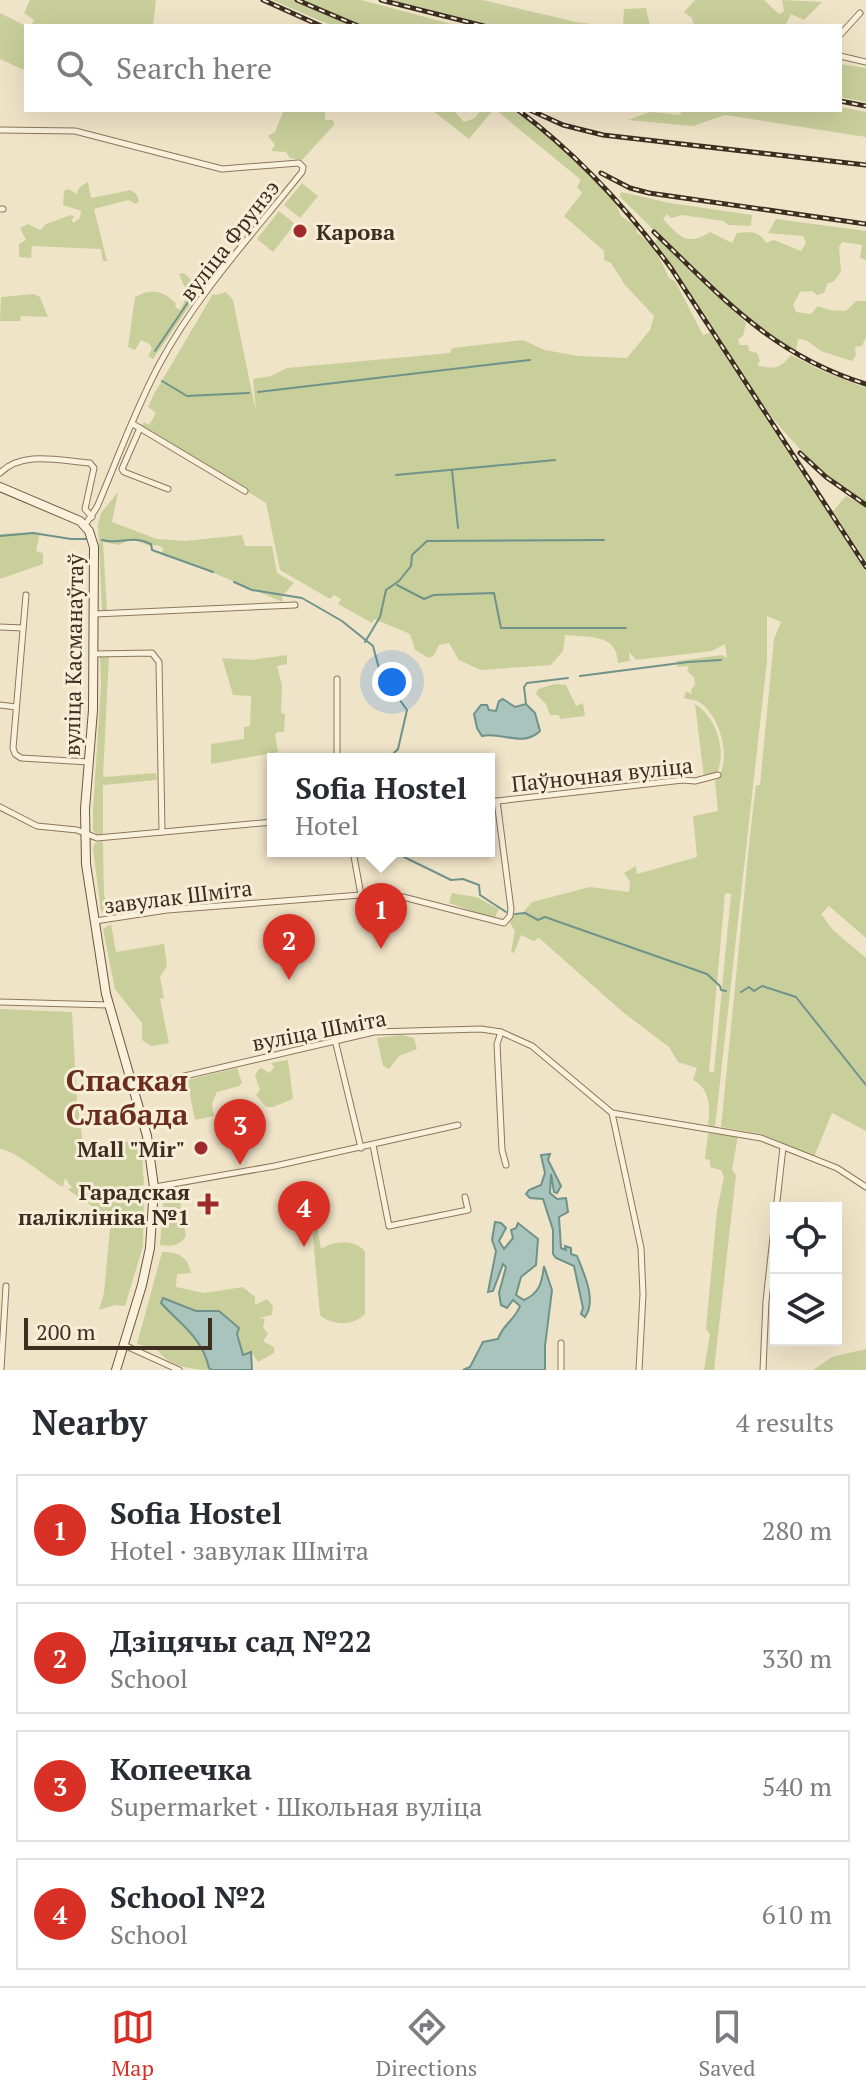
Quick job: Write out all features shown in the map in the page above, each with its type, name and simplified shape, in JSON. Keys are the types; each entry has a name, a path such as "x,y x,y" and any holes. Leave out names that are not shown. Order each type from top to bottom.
{"main road":[{"name":"вуліца Касманаўтаў","path":"0,487 74,517 85,525 94,547 93,654 84,833 94,921 110,1005 147,1136 154,1187 150,1248 116,1370"}],"street":[{"path":"842,33 860,13"},
{"path":"842,56 866,62"},
{"name":"вуліца Фрунзэ","path":"0,130 75,131 222,169 299,163 303,167 210,284 158,367 92,517 85,525"},
{"path":"133,424 245,491"},
{"path":"140,428 122,469 168,489"},
{"path":"0,473 9,464 20,460 90,463 94,468 85,509 92,517"},
{"path":"26,595 13,748 15,754 21,758 89,762"},
{"path":"94,614 295,605"},
{"path":"0,627 23,628"},
{"path":"93,654 152,653 159,662 162,832"},
{"path":"337,679 337,753"},
{"path":"0,705 16,707"},
{"name":"Паўночная вуліца","path":"497,801 695,781 718,775"},
{"name":"завулак Шміта","path":"94,921 167,910 361,895 403,897 504,923 511,909 497,801"},
{"path":"0,807 37,826 102,838 267,823"},
{"path":"354,857 361,895"},
{"path":"0,1002 110,1005"},
{"name":"вуліца Шміта","path":"132,1088 374,1032 481,1029 501,1032 532,1046 612,1113"},
{"path":"501,1032 497,1044 502,1150 506,1165"},
{"path":"335,1040 361,1148"},
{"path":"639,1370 643,1294 641,1248 612,1113 746,1134 837,1168 866,1187"},
{"path":"154,1187 361,1148 458,1125"},
{"path":"373,1145 389,1226 468,1210 465,1197"},
{"path":"763,1370 770,1254 783,1147"},
{"path":"1,1370 6,1286"},
{"path":"561,1343 561,1370"},
{"path":"123,1344 179,1370"}],"green space":[{"path":"30,0 156,0 153,24 32,24 34,20 24,13"},
{"path":"272,0 293,0 350,24 328,24"},
{"path":"302,0 361,0 451,24 357,24"},
{"path":"392,0 483,0 591,24 487,24"},
{"path":"695,0 764,0 779,14 784,11 782,0 822,2 804,20 791,14 786,24 694,24 692,18 684,12"},
{"path":"646,8 650,24 623,24 624,9"},
{"path":"0,13 24,25 24,70 0,59"},
{"path":"842,64 866,68 866,102 842,97"},
{"path":"842,107 866,112 866,137 725,115 693,126 628,120 650,112 680,115 681,112 842,112"},
{"path":"283,112 325,112 325,120 333,120 334,125 302,160 290,158 286,152 271,151 275,145 268,136 275,132"},
{"path":"435,112 455,112 464,122 475,118 480,112 491,112 469,139"},
{"path":"498,112 517,112 563,149 603,187 614,200 621,216 636,226 637,233 652,247 669,278 675,281 703,335 710,333 866,572 866,938 829,906 821,914 833,930 866,958 866,1131 832,1113 814,1157 761,1134 721,1127 751,826 756,785 760,785 774,639 781,622 767,616 767,661 715,1127 708,1126 706,1094 693,1080 697,1068 678,1062 669,1047 624,1013 539,938 534,941 521,935 514,953 511,952 515,931 510,923 512,915 521,915 532,902 590,887 629,892 630,882 624,873 636,866 637,874 697,857 693,816 718,811 715,781 721,773 724,751 718,726 712,716 697,701 684,698 686,691 692,694 694,677 687,671 689,666 677,667 677,661 722,655 727,658 725,644 712,651 636,660 629,652 630,661 618,663 613,646 607,642 592,637 565,635 563,651 551,665 481,670 459,660 449,643 439,645 429,658 415,650 410,634 374,619 372,623 338,604 341,599 334,595 330,599 280,570 266,503 142,426 144,422 149,425 156,413 148,407 154,394 213,294 226,292 233,300 256,412 253,379 271,376 287,368 450,353 452,348 523,340 545,350 578,356 627,358 650,330 654,316 625,285 611,263 604,260 604,251 564,216 582,193 577,187 581,180","holes":["725,893 731,894 714,1072 709,1072"]},
{"path":"88,182 91,198 131,190 139,201 136,204 128,200 94,209 107,261 103,261 101,249 32,246 31,258 19,257 19,244 26,240 20,228 28,224 40,230 46,224 71,215 74,216 73,223 80,218 81,211 63,205 64,191 69,189 76,194"},
{"path":"302,183 318,196 300,218 284,205"},
{"path":"621,192 752,215 751,226 728,225 723,221 682,215 671,218 667,214 663,219 679,235 689,239 710,232 732,243 737,233 750,232 766,243 774,240 801,251 806,243 803,236 768,233 776,219 866,231 866,260 860,258 862,245 842,242 839,247 841,272 833,282 828,283 824,293 800,292 793,305 796,312 811,314 818,306 846,311 856,301 866,301 866,337 862,346 855,347 856,355 852,361 821,351 806,340 798,339 796,352 772,335 726,299 683,259 620,197"},
{"path":"279,211 295,224 273,252 257,239"},
{"path":"658,239 746,323 743,336 738,339 740,345 748,345 749,351 757,353 760,361 757,365 776,367 791,355 866,388 866,502 831,478 773,418 654,243"},
{"path":"184,273 201,289 153,359 148,356 152,349 150,344 141,340 135,350 128,347 135,297 147,292 162,294 180,310 188,294 179,274"},
{"path":"34,294 40,297 48,317 21,316 20,321 0,321 1,297"},
{"path":"118,492 112,522 157,539 185,541 242,535 245,546 272,546 277,573 294,583 282,596 283,602 192,564 162,555 163,548 157,545 137,541 119,545 103,542 107,611 102,610 98,525 101,513"},
{"path":"846,496 866,507 866,562 833,511"},
{"path":"40,533 36,551 43,553 43,564 0,579 0,534"},
{"path":"287,655 287,664 277,666 282,686 281,713 285,714 284,732 275,735 278,752 211,764 211,744 244,739 244,727 250,726 251,696 233,695 222,658 251,660"},
{"path":"109,656 103,777 156,773 157,780 103,785 103,834 97,835 93,830 93,810 100,657"},
{"path":"555,684 566,685 576,706 583,703 585,716 560,719 559,715 550,715 546,704 536,694 538,689"},
{"path":"695,704 714,725 720,744 717,773 704,778"},
{"path":"103,841 104,895 109,915 101,911 93,849 95,843"},
{"path":"452,893 476,897 499,909 494,919 449,903"},
{"path":"111,924 116,952 164,944 167,966 160,977 164,998 160,999 169,1043 151,1046 142,1040 142,1023 115,989 103,929"},
{"path":"0,1009 72,1012 77,1101 84,1150 141,1139 144,1185 80,1198 67,1189 72,1188 65,1178 63,1187 15,1155 0,1149"},
{"path":"402,1035 414,1038 417,1049 399,1056 389,1069 383,1066 377,1038"},
{"path":"288,1060 293,1099 266,1107 256,1095 260,1090 255,1076 261,1068 270,1073 274,1067 271,1063"},
{"path":"237,1068 242,1083 217,1092 212,1104 214,1116 195,1120 187,1080"},
{"path":"708,1134 738,1136 732,1170 736,1175 714,1370 704,1370 710,1334 706,1329 717,1210 724,1177 721,1170 710,1167 710,1160 705,1159"},
{"path":"167,1191 179,1196 186,1236 172,1246 160,1245 164,1193"},
{"path":"117,1192 144,1192 143,1246 125,1306 115,1305 99,1310 104,1293 111,1218 84,1201"},
{"path":"317,1226 321,1249 344,1242 356,1244 365,1252 365,1314 355,1321 337,1323 320,1315 312,1227"},
{"path":"162,1252 181,1256 190,1267 191,1273 177,1274 176,1287 204,1293 243,1287 255,1297 255,1305 267,1299 273,1306 272,1315 259,1318 265,1319 263,1327 268,1334 263,1341 274,1347 274,1353 258,1362 251,1352 243,1356 237,1334 186,1306 164,1298 162,1303 192,1332 212,1370 180,1366 161,1355 157,1349 137,1344"},
{"path":"866,1349 866,1370 813,1370 832,1357"}],"water":[{"path":"503,699 515,707 526,704 535,713 540,731 519,739 482,736 474,714 481,705 496,711 499,701"},
{"path":"550,1154 548,1160 561,1186 557,1193 554,1192 551,1174 550,1193 557,1199 566,1198 568,1212 559,1217 561,1248 571,1248 571,1254 577,1256 590,1295 585,1317 581,1314 583,1308 574,1266 553,1254 553,1230 543,1199 530,1198 526,1194 541,1185 545,1173 541,1155"},
{"path":"495,1222 506,1228 499,1241 504,1249 513,1238 511,1230 518,1223 538,1239 536,1265 521,1277 516,1295 524,1300 534,1294 541,1282 544,1266 552,1290 545,1370 463,1370 470,1367 483,1342 498,1339 520,1306 513,1300 507,1308 501,1305 499,1293 506,1267 503,1264 493,1291 488,1292 496,1251 492,1240"},
{"path":"163,1298 196,1311 219,1311 239,1328 237,1334 243,1355 251,1352 252,1370 209,1368 196,1339 161,1303"}],"waterway":[{"path":"155,351 201,283"},
{"path":"258,392 530,360"},
{"path":"162,381 187,396 249,393"},
{"path":"396,475 555,460"},
{"path":"452,470 458,528"},
{"path":"0,536 33,533 86,539"},
{"path":"102,540 144,541 151,544 152,550 213,572"},
{"path":"365,642 380,617 386,590 399,581 411,566 412,555 427,541 604,540"},
{"path":"234,582 252,590 302,598 342,621 373,646 380,672 407,710 398,749 394,753"},
{"path":"397,585 424,599 434,595 494,593 501,628 626,628"},
{"path":"580,676 721,660"},
{"path":"526,704 524,687 527,683 568,678"},
{"path":"404,857 451,880 463,879 479,885 480,895 506,912"},
{"path":"515,914 525,913 538,920 545,917 707,974 721,990 726,991"},
{"path":"741,992 749,987 754,991 762,986 796,997 866,1085"}],"railway":[{"path":"263,0 317,24"},
{"path":"297,0 353,24"},
{"path":"381,0 476,24"},
{"path":"842,101 866,106"},
{"path":"521,112 581,164 619,203 671,268 866,567"},
{"path":"534,112 563,125 603,135 866,165"},
{"path":"601,173 630,188 649,193 866,224"},
{"path":"654,232 727,301 776,341 833,372 866,384"},
{"path":"800,453 826,477 866,505"}],"place":[{"name":"Карова","path":"300,231"},
{"name":"Sofia Hostel","path":"381,949"},
{"name":"Дзіцячы сад №22","path":"289,980"},
{"name":"Mall \"Mir\"","path":"201,1148"},
{"name":"Копеечка","path":"240,1165"},
{"name":"Гарадская паліклініка №1","path":"208,1204"},
{"name":"School №2","path":"304,1247"}],"district":[{"name":"Спаская Слабада","path":"127,1097"}]}
